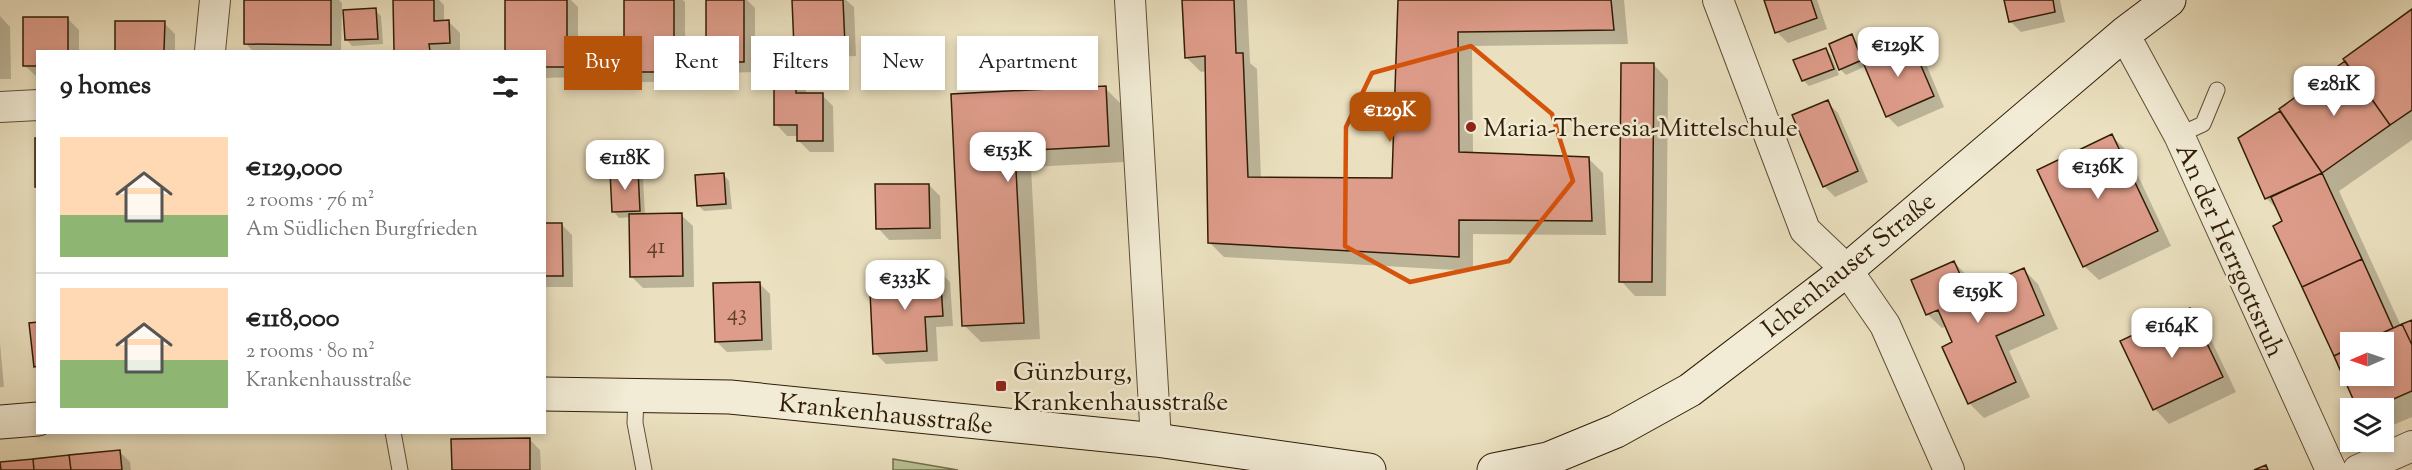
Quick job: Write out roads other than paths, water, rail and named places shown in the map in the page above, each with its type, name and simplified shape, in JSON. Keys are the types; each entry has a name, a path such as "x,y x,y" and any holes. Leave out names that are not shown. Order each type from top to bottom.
{"street":[{"path":"210,50 215,0"},
{"path":"1130,0 1156,440"},
{"path":"1718,0 1804,230 1847,270 1885,325 1949,470"},
{"name":"Ichenhauser Straße","path":"1494,470 1548,459 1616,431 1690,390 1847,270 2124,34 2169,0"},
{"name":"An der Herrgottsruh","path":"2124,34 2179,135 2331,470"},
{"path":"0,107 36,105"},
{"name":"Krankenhausstraße","path":"546,394 730,397 1156,440 1329,467 1369,470"},
{"path":"0,422 36,419"},
{"path":"2358,470 2412,446"}],"lane":[{"path":"2179,135 2203,124 2217,90"},
{"path":"636,395 635,423 644,470"},
{"path":"393,434 400,470"}],"place":[{"name":"Maria-Theresia-Mittelschule","path":"1471,127"},
{"name":"Günzburg, Krankenhausstraße","path":"1001,386"}]}
